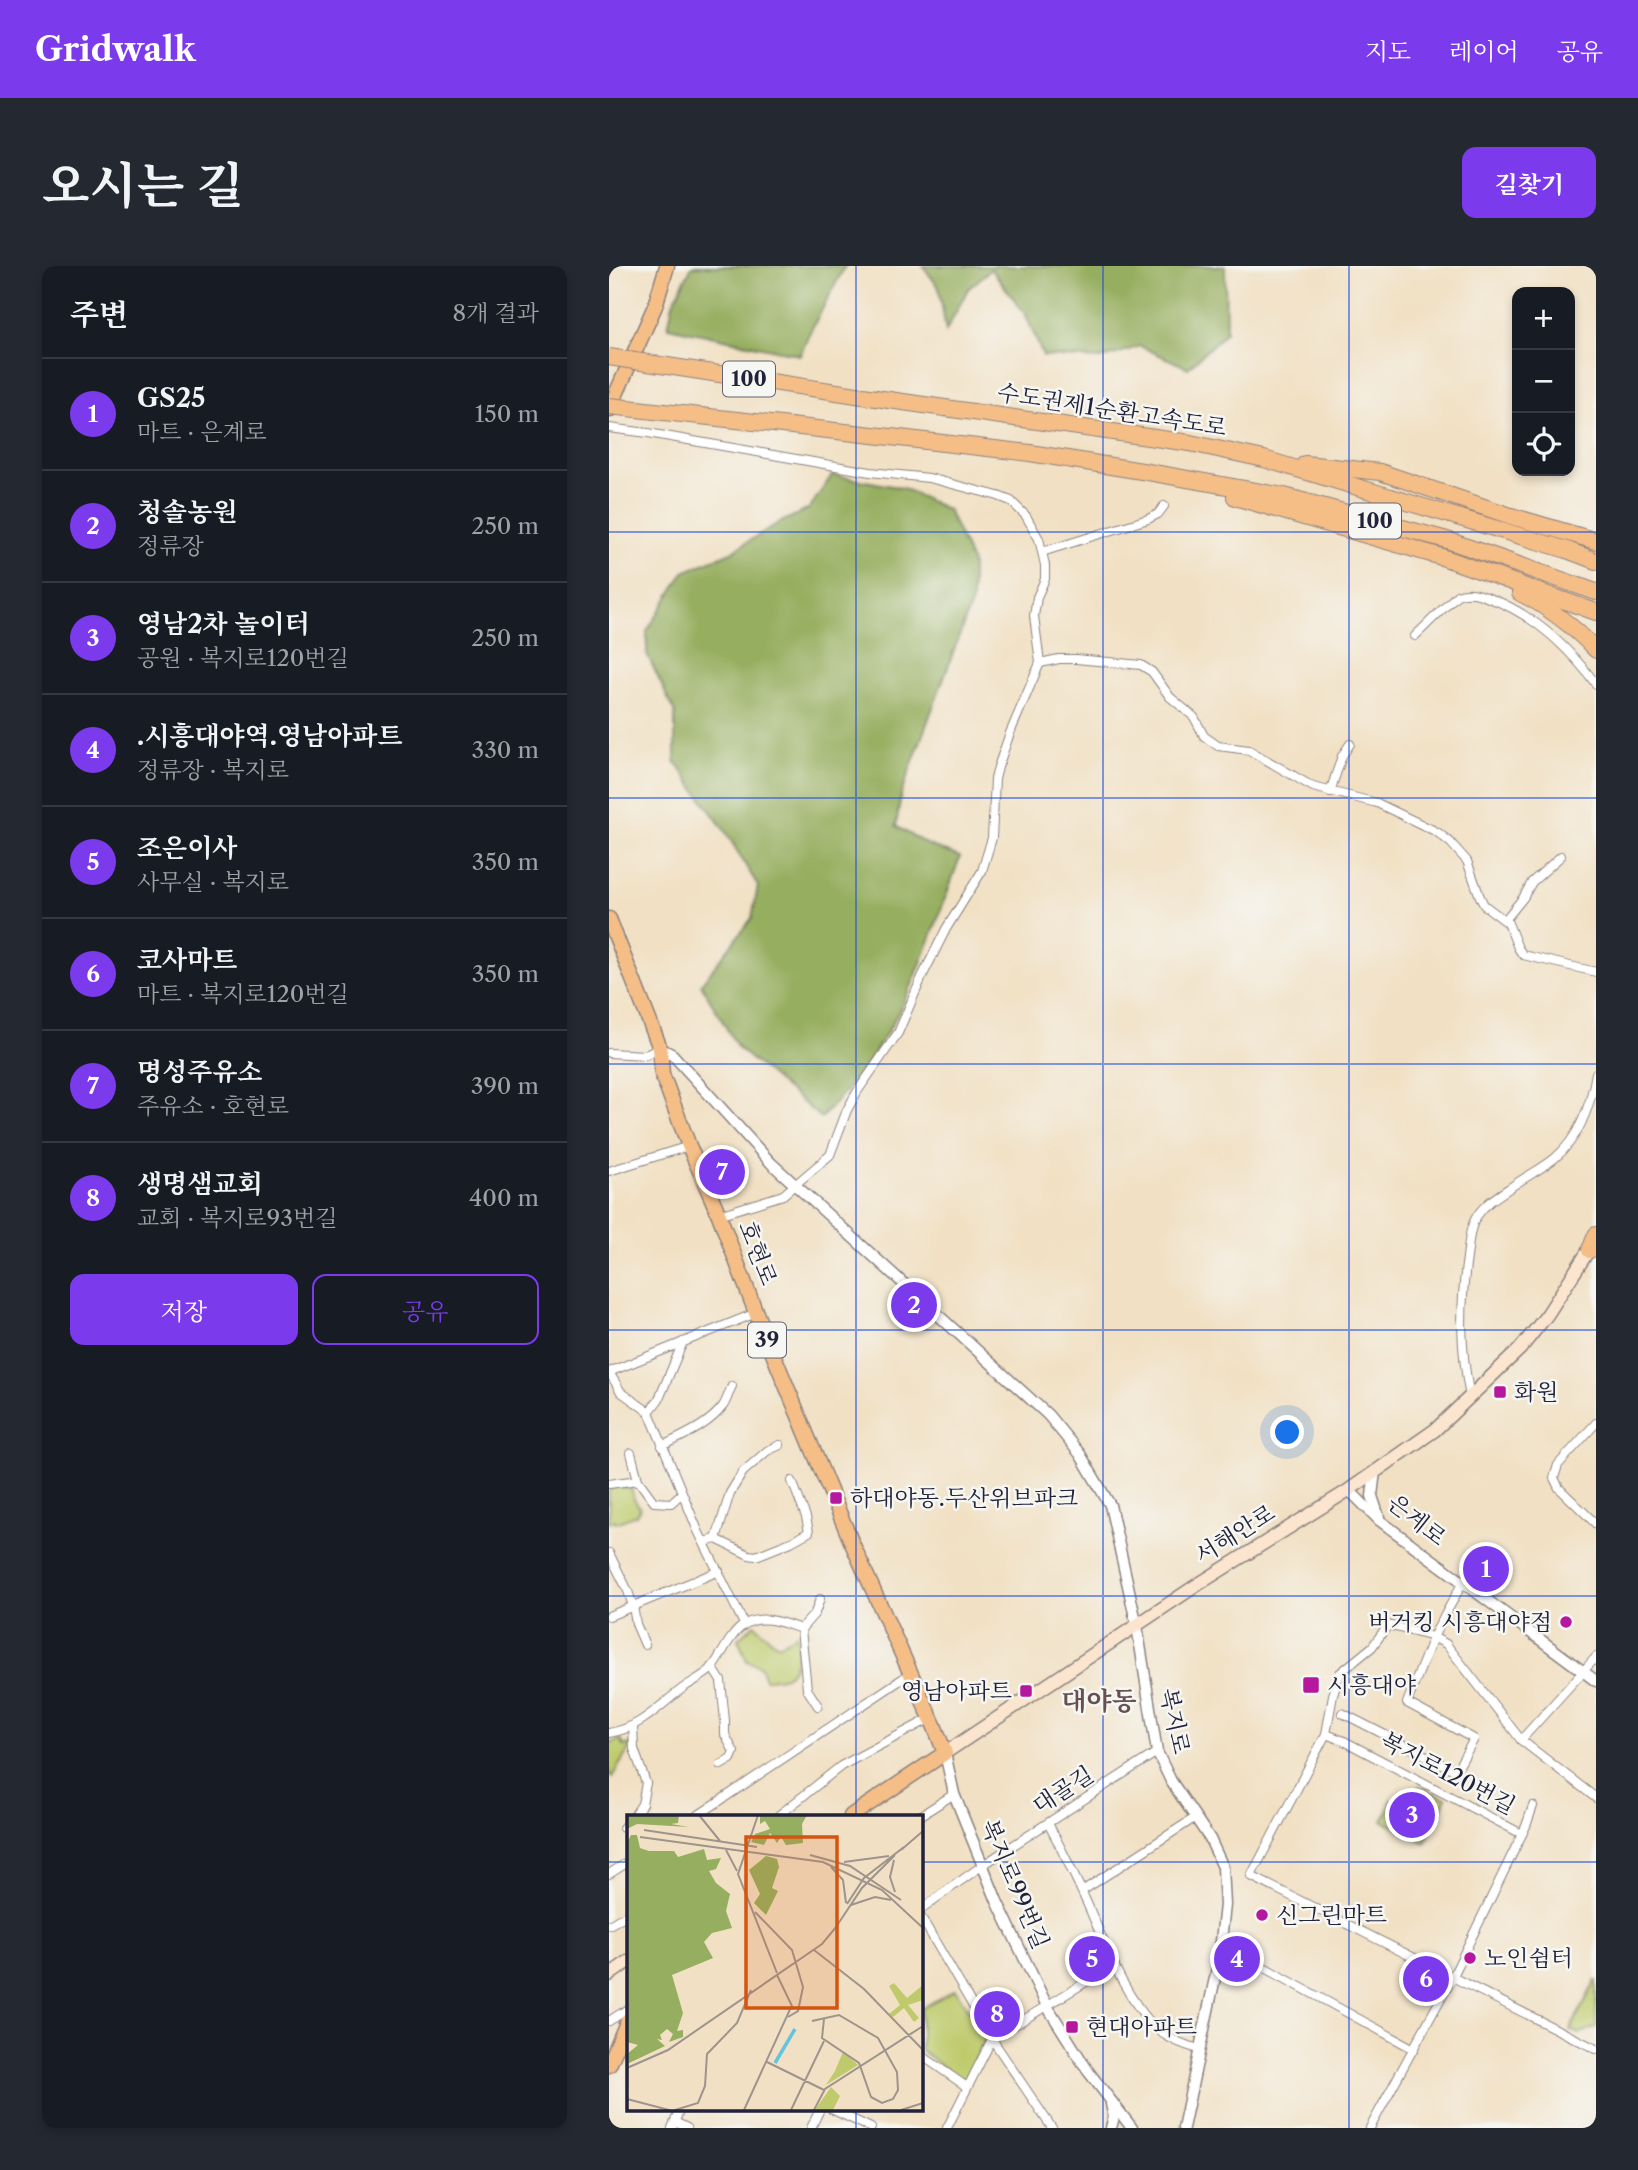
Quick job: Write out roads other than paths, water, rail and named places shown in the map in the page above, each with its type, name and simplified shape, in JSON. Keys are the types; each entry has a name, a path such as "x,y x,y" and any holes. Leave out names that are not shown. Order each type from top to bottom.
{"highway":[{"name":"수도권제1순환고속도로","path":"609,358 1190,443 1264,459 1596,561"},
{"name":"100","path":"609,408 1030,453 1284,496 1447,540 1596,592"},
{"path":"1264,459 1380,472 1596,541"},
{"path":"1148,472 1442,556 1596,612"},
{"path":"1511,516 1596,530"},
{"path":"1442,556 1537,601 1576,629 1596,650"}],"main road":[{"path":"609,408 655,306 667,266"},
{"name":"호현로","path":"609,919 660,1048 662,1074 756,1313 851,1541 945,1754"},
{"name":"서해안로","path":"853,1815 1263,1543 1349,1490 1435,1430 1520,1349 1547,1315 1594,1241"},
{"path":"609,1975 627,1963"},
{"path":"609,2065 627,2022"}],"street":[{"path":"609,428 870,472 929,478 1007,499 1022,512 1039,539 1046,575 1037,597 1034,616 1040,663 996,772 992,838 982,871 946,929 898,1033 857,1092 840,1127 834,1150 783,1195 719,1215"},
{"path":"1042,552 1148,519 1158,514 1164,506"},
{"path":"1415,636 1461,593 1482,595 1516,609 1535,622 1570,652 1596,684"},
{"path":"1040,663 1076,659 1141,665 1153,673 1170,696 1194,717 1209,741 1218,746 1249,750 1299,781 1377,803 1437,832 1467,861 1484,905 1505,920 1518,948 1527,957 1596,972"},
{"path":"1331,792 1342,756 1350,744"},
{"path":"1505,920 1532,882 1561,856"},
{"path":"609,1053 645,1055 660,1048"},
{"name":"복지로","path":"660,1048 673,1055 794,1185 1048,1415 1080,1454 1110,1505 1137,1626 1157,1752 1171,1782 1210,1839 1223,1867 1224,1905 1219,1959 1183,2128"},
{"path":"1470,1397 1461,1337 1464,1280 1472,1226 1495,1197 1565,1149 1589,1105 1596,1073"},
{"path":"609,1171 689,1146"},
{"path":"744,1624 681,1493 649,1412 621,1392 609,1372 756,1313"},
{"path":"649,1412 659,1399 683,1342"},
{"path":"662,1446 710,1419 723,1406 732,1386"},
{"path":"1596,1423 1558,1465 1554,1478 1559,1488 1596,1524"},
{"path":"716,1539 730,1493 743,1472 767,1451 780,1446"},
{"path":"631,1453 638,1480 654,1502 671,1503 681,1493"},
{"path":"1375,1471 1372,1496 1380,1520"},
{"path":"609,1484 638,1480"},
{"path":"704,1542 716,1539 749,1556 756,1556 809,1532 792,1481"},
{"name":"은계로","path":"1349,1490 1380,1520 1596,1681"},
{"path":"609,1553 633,1606 636,1625 645,1645"},
{"path":"609,1616 719,1571"},
{"path":"1342,1713 1456,1772 1475,1739 1407,1703 1433,1637 1463,1582"},
{"path":"818,1706 807,1689 801,1629 815,1613 820,1599"},
{"path":"609,1733 633,1726 705,1675 744,1624 759,1620 776,1620 801,1629"},
{"path":"1596,1798 1521,1740 1445,1644 1433,1637 1388,1625 1369,1650 1340,1673 1325,1734 1251,1876 1596,2049"},
{"path":"1521,1740 1596,1657"},
{"path":"712,1667 721,1681 725,1735 734,1752 731,1759 721,1765"},
{"path":"698,1815 911,1673"},
{"path":"779,1815 841,1766 931,1718"},
{"path":"633,1726 634,1749 646,1783 642,1804 635,1815"},
{"name":"복지로120번길","path":"1325,1734 1344,1741 1522,1834 1453,1976 1370,2128"},
{"name":"대골길","path":"922,1908 983,1865 1157,1752"},
{"name":"복지로99번길","path":"945,1754 954,1794 1007,1926 1047,2006 1074,2050 1132,2128"},
{"path":"922,1815 954,1794"},
{"path":"1522,1834 1533,1807"},
{"path":"1082,1891 1196,1817"},
{"path":"1048,1823 1082,1891 1114,1965 1136,2003 1157,2028 1181,2044 1199,2049"},
{"path":"609,1874 627,1863"},
{"path":"609,1926 627,1915"},
{"path":"922,1919 992,2039 1052,2128"},
{"path":"1249,1959 1414,2049"},
{"path":"947,2128 992,2039 1114,1965"},
{"path":"609,2021 627,2010"},
{"path":"922,2056 967,2087"},
{"path":"1110,2101 1114,2117 1111,2128"},
{"path":"811,2128 820,2110"},
{"path":"833,2110 871,2128"},
{"path":"673,2125 687,2128"}],"place":[{"name":"명성주유소","path":"722,1172"},
{"name":"청솔농원","path":"914,1305"},
{"name":"화원","path":"1500,1392"},
{"name":"하대야동.두산위브파크","path":"836,1498"},
{"name":"GS25","path":"1486,1569"},
{"name":"버거킹 시흥대야점","path":"1566,1622"},
{"name":"시흥대야","path":"1311,1685"},
{"name":"영남아파트","path":"1026,1691"},
{"name":"영남2차 놀이터","path":"1412,1815"},
{"name":"신그린마트","path":"1262,1915"},
{"name":"노인쉼터","path":"1470,1958"},
{"name":"조은이사","path":"1092,1959"},
{"name":".시흥대야역.영남아파트","path":"1237,1959"},
{"name":"코사마트","path":"1426,1979"},
{"name":"생명샘교회","path":"997,2014"},
{"name":"현대아파트","path":"1072,2027"}],"district":[{"name":"대야동","path":"1099,1701"}]}
